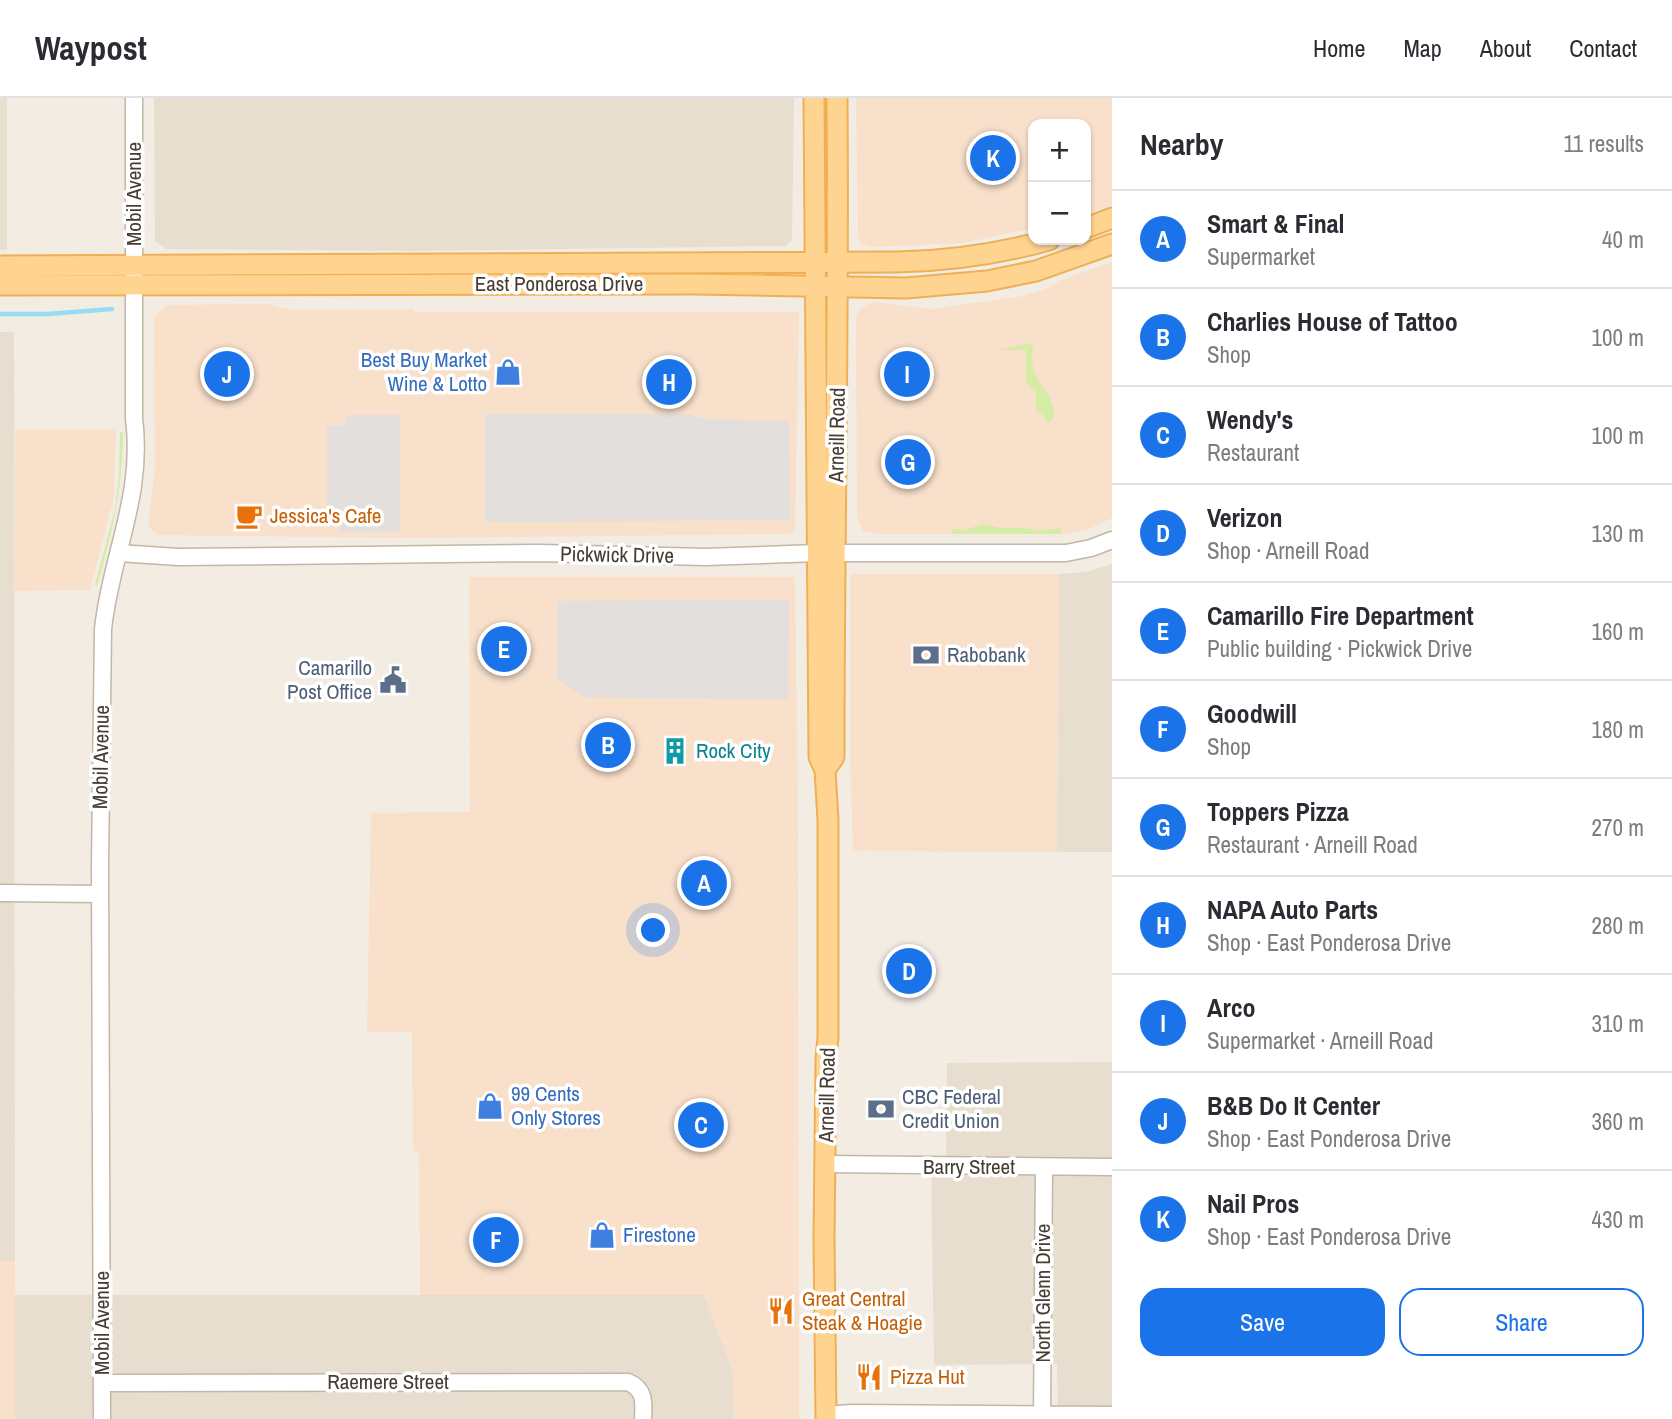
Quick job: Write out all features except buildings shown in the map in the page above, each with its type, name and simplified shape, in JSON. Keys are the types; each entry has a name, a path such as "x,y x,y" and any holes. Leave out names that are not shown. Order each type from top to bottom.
{"main road":[{"name":"Arneill Road","path":"814,98 817,286 834,757 825,770 828,936 826,1417"},
{"name":"Arneill Road","path":"826,553 838,287 837,98"},
{"path":"1091,226 1112,218"},
{"path":"1091,251 1096,242 1112,235"},
{"name":"East Ponderosa Drive","path":"0,266 134,275 906,288 987,281 1037,271 1112,244"},
{"name":"East Ponderosa Drive","path":"0,285 134,275 817,261 897,262 962,259 1032,245"}],"street":[{"name":"Mobil Avenue","path":"102,1419 100,894 103,629 106,603 135,486 134,98"},
{"name":"Pickwick Drive","path":"119,554 178,557 1066,553 1112,540"},
{"path":"0,893 100,894"},
{"name":"Barry Street","path":"825,1164 1112,1167"},
{"name":"North Glenn Drive","path":"1042,1417 1044,1167"},
{"name":"Raemere Street","path":"102,1383 628,1382 638,1387 642,1394 643,1419"},
{"path":"826,1417 852,1413 1042,1417 1112,1415"}],"shaded area":[{"path":"0,98 7,98 7,250 0,250"},
{"path":"154,98 794,98 792,240 786,246 416,251 166,249 155,241"},
{"path":"856,98 1112,98 1112,205 1091,212 1091,119 1028,119 1028,229 963,243 870,247 861,244 858,235"},
{"path":"1112,262 1112,518 1087,530 1064,534 879,534 863,531 857,517 856,317 860,308 873,302 930,309 1018,297 1046,289 1061,280"},
{"path":"268,304 286,309 414,309 415,312 799,312 795,531 790,534 412,538 157,535 148,526 155,466 154,317 166,305"},
{"path":"0,332 14,332 15,1261 0,1261"},
{"path":"485,414 690,414 703,419 789,421 790,520 485,522"},
{"path":"347,415 400,415 400,532 339,532 339,523 327,522 327,425 346,425"},
{"path":"15,429 116,429 114,496 90,590 14,591"},
{"path":"1112,564 1112,852 1057,852 1059,574 1086,572"},
{"path":"850,574 1059,574 1057,852 853,851"},
{"path":"469,577 795,577 799,1419 734,1419 733,1372 704,1295 420,1295 419,1152 413,1151 412,1032 367,1032 371,813 470,812"},
{"path":"789,600 788,700 585,697 557,679 557,601"},
{"path":"1112,1062 1112,1419 1058,1419 1057,1364 934,1365 931,1166 946,1166 947,1063"},
{"path":"0,1261 15,1261 15,1419 0,1419"},
{"path":"15,1295 704,1295 733,1372 734,1419 15,1419"}],"green space":[{"path":"1031,343 1034,371 1053,407 1053,419 1048,423 1043,414 1036,412 1036,393 1026,382 1026,350 999,350"},
{"path":"120,432 123,432 119,491 112,529 97,586 95,585 115,509"},
{"path":"984,524 1040,531 1061,528 1061,534 952,534 952,529 963,530"}],"waterway":[{"path":"0,314 48,314 112,309"}],"place":[{"name":"Nail Pros","path":"993,158"},
{"name":"Best Buy Market Wine & Lotto","path":"508,372"},
{"name":"B&B Do It Center","path":"227,374"},
{"name":"Arco","path":"907,374"},
{"name":"NAPA Auto Parts","path":"669,382"},
{"name":"Toppers Pizza","path":"908,462"},
{"name":"Jessica's Cafe","path":"249,516"},
{"name":"Camarillo Fire Department","path":"504,649"},
{"name":"Rabobank","path":"926,655"},
{"name":"Camarillo Post Office","path":"393,680"},
{"name":"Charlies House of Tattoo","path":"608,745"},
{"name":"Rock City","path":"675,751"},
{"name":"Smart & Final","path":"704,883"},
{"name":"Verizon","path":"909,971"},
{"name":"99 Cents Only Stores","path":"490,1106"},
{"name":"CBC Federal Credit Union","path":"881,1109"},
{"name":"Wendy's","path":"701,1125"},
{"name":"Firestone","path":"602,1235"},
{"name":"Goodwill","path":"496,1240"},
{"name":"Great Central Steak & Hoagie","path":"781,1311"},
{"name":"Pizza Hut","path":"869,1377"}]}
